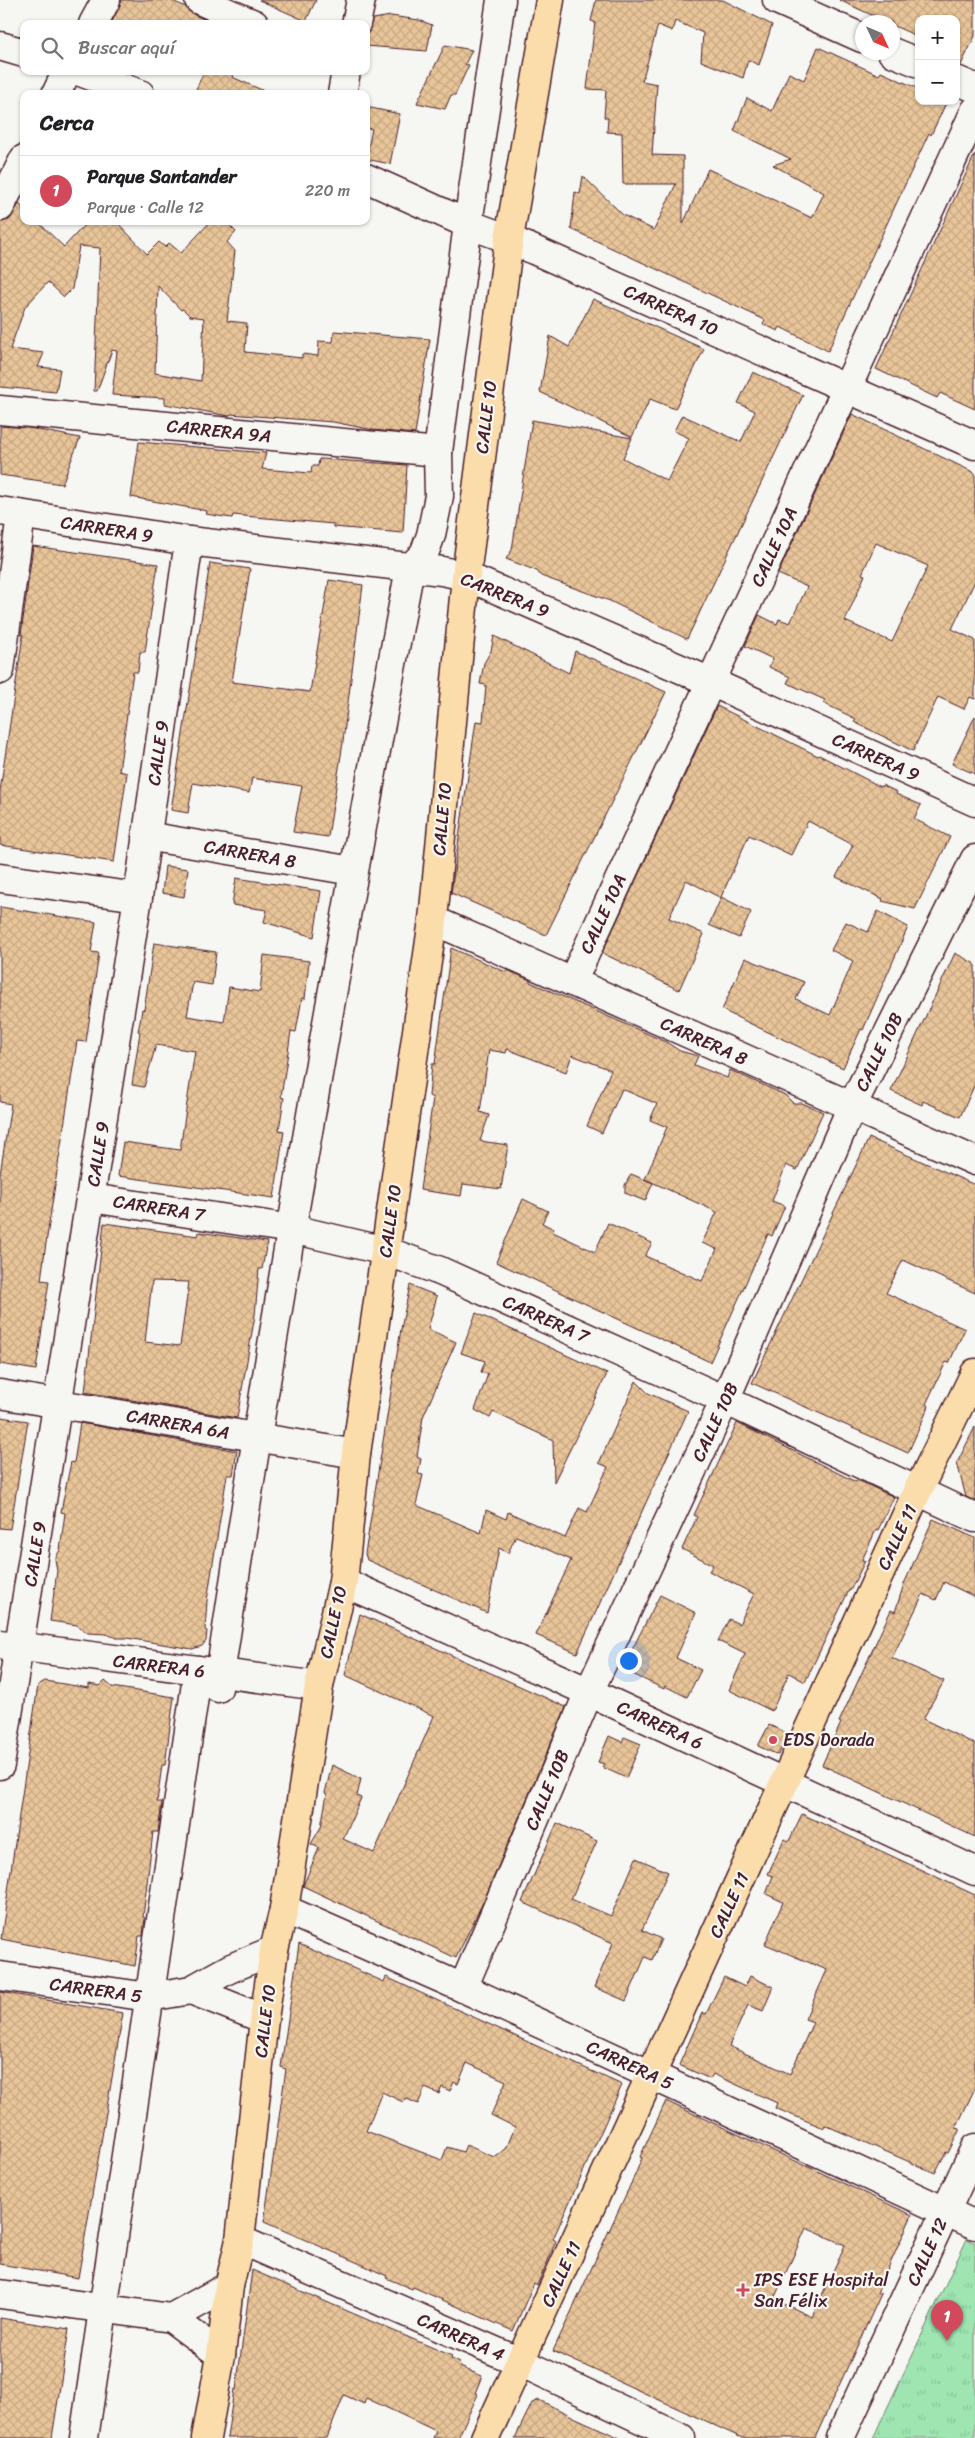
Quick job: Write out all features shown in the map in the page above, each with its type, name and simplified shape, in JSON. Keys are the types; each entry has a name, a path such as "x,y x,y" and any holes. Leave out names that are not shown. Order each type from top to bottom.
{"main road":[{"name":"CALLE 10","path":"206,2438 221,2356 229,2286 240,2240 264,2019 274,1950 284,1909 317,1695 343,1582 356,1454 433,920 466,576 509,239 550,0"},
{"name":"CALLE 11","path":"485,2438 917,1492 975,1373"}],"street":[{"path":"95,20 106,0"},
{"path":"199,0 245,20"},
{"path":"357,20 361,0"},
{"path":"84,2438 149,1998 208,1679 256,1438 353,871 410,568 424,554 431,534 439,496 438,452 468,224 502,0"},
{"path":"777,0 855,35"},
{"path":"0,46 20,53"},
{"path":"900,55 915,61"},
{"path":"58,90 65,75"},
{"path":"89,75 129,90"},
{"path":"343,90 345,75"},
{"path":"960,82 975,88"},
{"name":"CALLE 10A","path":"572,982 975,111"},
{"path":"0,207 20,167"},
{"name":"CARRERA 10","path":"370,180 468,224 509,239 975,445"},
{"name":"CARRERA 9A","path":"0,410 438,452"},
{"path":"0,670 11,513"},
{"name":"CARRERA 9","path":"11,513 188,541 466,576 710,682 975,802"},
{"name":"CALLE 9","path":"0,1765 9,1656 59,1404 138,897 188,541"},
{"name":"CARRERA 8","path":"146,836 353,871"},
{"name":"CALLE 10B","path":"463,1988 589,1692 725,1400 852,1106 975,859"},
{"path":"0,878 138,897"},
{"name":"CARRERA 8","path":"433,920 975,1161"},
{"name":"CARRERA 7","path":"91,1198 292,1230 386,1251 440,1271 725,1400 975,1518"},
{"name":"CARRERA 6A","path":"0,1394 356,1454"},
{"name":"CARRERA 6","path":"343,1582 589,1692 975,1871"},
{"name":"CARRERA 6","path":"9,1656 208,1679 317,1695"},
{"name":"CARRERA 5","path":"284,1909 463,1988 975,2225"},
{"name":"CARRERA 5","path":"0,1976 149,1998 191,1990 229,1969 274,1950"},
{"path":"191,1990 264,2019"},
{"name":"CALLE 12","path":"840,2438 975,2148"},
{"name":"CARRERA 4","path":"240,2240 520,2362 681,2438"},
{"path":"171,2318 229,2286"},
{"path":"0,2294 171,2318 221,2356"}],"green space":[{"path":"967,2239 975,2243 975,2438 873,2438"}],"building":[{"path":"122,0 170,0 186,7 193,14 206,20 113,20"},
{"path":"259,0 316,0 306,20"},
{"path":"596,0 723,0 772,25 759,65 748,60 743,78 701,61 703,33 675,21 672,31 658,25 642,81 657,84 652,155 683,156 683,224 708,169 812,218 824,193 773,165 791,159 734,131 747,98 772,111 789,73 804,80 818,47 879,75 881,72 915,87 915,105 945,105 931,135 929,133 828,351 780,327 778,331 763,324 765,320 571,229 575,192 580,194 583,176 623,215 654,230 676,184 623,184 622,133 607,132 608,118 604,117 606,90 587,89 595,22 591,21"},
{"path":"839,0 975,0 975,36 960,65 960,15 915,15 915,35 900,29 900,15 872,15"},
{"path":"391,16 419,20 432,25 427,51 370,46 370,26 373,19"},
{"path":"445,45 472,50 465,64 469,65 455,95 451,95 445,109 417,103"},
{"path":"202,75 233,75 232,77 262,90 196,90"},
{"path":"370,108 400,114 390,164 370,160 372,129 370,129"},
{"path":"975,154 975,409 940,393 937,398 876,369"},
{"path":"19,204 20,225 41,225 64,247 84,225 120,225 147,254 159,242 165,247 169,243 181,253 207,225 229,225 236,232 227,242 235,251 227,321 247,323 245,352 302,358 302,354 318,356 319,341 333,342 334,331 430,339 415,434 373,430 333,422 230,414 229,416 165,404 165,398 112,395 117,351 112,350 97,391 94,391 100,248 79,246 72,289 64,297 48,282 25,307 10,349 44,353 38,367 60,369 56,392 0,387 0,222 9,220","holes":["158,286 181,310 183,309 190,316 204,318 201,381 155,373"]},
{"path":"593,299 704,349 675,409 650,399 632,437 540,392 550,336 569,347"},
{"path":"753,372 803,395 687,639 610,601 541,576 537,571 506,559 512,550 532,420 632,438 623,458 667,481 689,438 674,431 682,415 741,442 755,411 738,403"},
{"path":"852,414 975,473 975,581 952,629 975,640 975,699 970,697 964,709 938,697 913,751 854,722 856,719 823,703 825,700 787,683 790,677 769,667 773,659 745,646 759,615 777,624 779,619 790,623 807,587 778,574","holes":["876,543 928,566 892,642 845,621 865,575 862,574"]},
{"path":"0,426 29,428 80,438 62,484 0,475"},
{"path":"139,442 266,453 262,469 311,473 312,466 318,466 319,459 407,465 403,533 333,527 333,524 233,515 232,518 206,514 207,511 131,497"},
{"path":"33,546 158,564 145,652 140,652 138,672 133,672 119,771 127,773 114,862 0,845 0,791 23,635 21,635"},
{"path":"210,563 250,569 232,682 310,692 329,580 363,585 342,749 328,837 293,832 302,786 252,778 249,793 193,783 188,813 171,810"},
{"path":"494,636 569,673 575,651 666,692 546,935 451,893 476,721 483,722 486,685 480,684 484,663 491,651"},
{"path":"717,706 921,805 914,819 950,837 915,909 882,901 883,899 836,877 853,845 808,821 791,855 749,835 721,897 751,912 739,938 709,925 721,898 686,880 669,918 704,934 679,990 602,953"},
{"path":"975,716 975,774 952,764"},
{"path":"165,866 188,869 184,897 162,893"},
{"path":"236,878 321,891 314,937 264,922 267,910 232,905"},
{"path":"0,907 96,922 91,952 99,953 86,1042 77,1041 45,1250 41,1280 49,1281 36,1370 0,1364 0,1174 11,1104 0,1102"},
{"path":"878,911 908,927 863,1030 861,1029 843,1068 722,1010 745,958 804,982 796,999 830,1015 853,961 831,950 846,922 868,932"},
{"path":"154,943 216,952 212,985 193,982 187,1016 224,1022 229,987 260,992 264,955 309,961 305,999 302,998 296,1032 291,1031 281,1097 284,1098 279,1130 284,1131 274,1198 118,1176 123,1142 180,1150 195,1051 156,1045 144,1087 132,1085 140,1032 138,1031 142,1009 144,1010"},
{"path":"451,948 506,972 507,970 530,980 530,982 666,1042 680,1051 698,1056 694,1065 727,1078 730,1070 785,1095 793,1103 802,1103 823,1112 797,1170 786,1165 772,1201 785,1206 772,1236 768,1234 710,1362 496,1262 523,1199 548,1211 542,1223 554,1229 553,1232 595,1252 608,1223 652,1243 645,1256 702,1281 717,1249 702,1243 717,1212 645,1179 667,1127 650,1120 657,1104 622,1089 602,1133 587,1126 611,1070 572,1055 566,1072 507,1049 506,1053 489,1050 480,1112 489,1115 480,1141 508,1145 501,1189 463,1184 461,1196 420,1190 433,1098 429,1096 432,1064 435,1064"},
{"path":"955,953 975,964 975,1084 960,1117 923,1101 922,1105 891,1091"},
{"path":"869,1138 975,1185 975,1293 903,1260 886,1293 965,1329 949,1363 946,1362 926,1404 929,1406 908,1453 752,1383"},
{"path":"631,1174 653,1183 645,1201 625,1193 625,1185"},
{"path":"104,1223 198,1236 199,1232 267,1242 262,1269 259,1269 255,1315 237,1418 85,1392","holes":["152,1281 189,1282 180,1346 145,1342"]},
{"path":"410,1285 437,1296 428,1329 456,1342 423,1417 417,1457 421,1459 418,1474 423,1475 416,1505 481,1533 486,1510 506,1519 508,1512 565,1538 579,1508 587,1512 608,1467 599,1463 636,1381 648,1393 688,1411 577,1653 536,1635 571,1560 535,1544 516,1536 508,1553 499,1548 487,1613 367,1560 365,1554 401,1329"},
{"path":"476,1313 607,1374 554,1482 553,1440 493,1412 490,1418 475,1410 488,1374 481,1372 485,1361 461,1353"},
{"path":"0,1417 28,1421 10,1529 0,1528"},
{"path":"80,1423 237,1451 233,1475 227,1475 207,1601 206,1641 202,1646 192,1649 117,1638 106,1634 88,1633 77,1625 50,1621 57,1571 55,1559 60,1550 65,1513 61,1512 71,1462 74,1463"},
{"path":"737,1423 856,1482 857,1480 894,1497 878,1530 876,1530 862,1560 865,1561 805,1682 789,1673 772,1711 729,1690 745,1654 718,1641 729,1619 739,1624 754,1594 709,1571 713,1565 682,1549 697,1517 694,1515"},
{"path":"975,1427 975,1501 966,1497 957,1463"},
{"path":"933,1519 975,1538 975,1597 944,1582 936,1600 923,1594 892,1658 944,1681 923,1719 975,1744 975,1837 822,1765 841,1723 839,1722 891,1610 895,1612 904,1584"},
{"path":"660,1595 696,1613 676,1658 701,1670 687,1697 665,1686 664,1689 622,1669"},
{"path":"360,1614 566,1707 484,1900 456,1958 303,1886 319,1848 311,1844 321,1827 327,1794 325,1793 332,1765 361,1779 357,1796 361,1798 343,1839 374,1853 434,1716 345,1675"},
{"path":"45,1681 89,1688 89,1684 100,1686 105,1681 112,1687 174,1697 165,1765 162,1765 157,1802 162,1802 158,1832 153,1832 143,1917 145,1918 143,1936 139,1936 135,1966 1,1939 38,1685"},
{"name":"EDS Dorada","path":"769,1725 789,1734 778,1755 758,1746"},
{"path":"609,1736 622,1742 624,1737 641,1744 626,1778 602,1767 604,1764 598,1762"},
{"path":"802,1814 975,1895 975,2088 956,2128 960,2129 935,2173 825,2125 824,2128 775,2108 777,2103 713,2074 710,2079 679,2065 702,2013 706,2014 724,1977 745,1987 750,1976 773,1987 763,2011 748,2005 729,2046 790,2074 813,2022 805,2019 827,1970 765,1944 783,1902 766,1894 773,1876 768,1874 784,1839 789,1841"},
{"path":"557,1823 597,1841 571,1899 611,1916 636,1858 668,1872 642,1930 661,1939 652,1960 645,1957 626,2001 594,1987 613,1943 522,1902"},
{"path":"299,1944 384,1982 386,1977 622,2085 553,2239 556,2241 547,2263 537,2285 534,2283 513,2331 413,2287 412,2289 386,2278 387,2276 264,2222 286,2069 281,2067","holes":["467,2063 506,2081 491,2115 515,2127 506,2149 494,2157 466,2145 463,2152 447,2147 442,2160 366,2131 382,2092 403,2102 405,2098 418,2104 425,2088 439,2094 442,2087 450,2091 454,2082 458,2084"]},
{"path":"0,1992 123,2013 78,2278 0,2264"},
{"name":"IPS ESE Hospital San Félix","path":"666,2101 912,2215 877,2293 881,2294 815,2438 742,2438 553,2351 635,2175 642,2158 640,2157","holes":["806,2228 845,2245 812,2317 774,2299"]},
{"path":"252,2270 452,2356 451,2359 459,2363 460,2367 482,2376 475,2393 478,2394 458,2438 433,2438 436,2431 366,2398 364,2404 344,2395 327,2438 227,2438 234,2389 236,2390"},
{"path":"0,2318 69,2329 52,2438 0,2438"},
{"path":"539,2400 620,2438 515,2438 532,2403"}],"place":[{"name":"EDS Dorada","path":"773,1740"},
{"name":"IPS ESE Hospital San Félix","path":"743,2290"},
{"name":"Parque Santander","path":"947,2341"}]}
